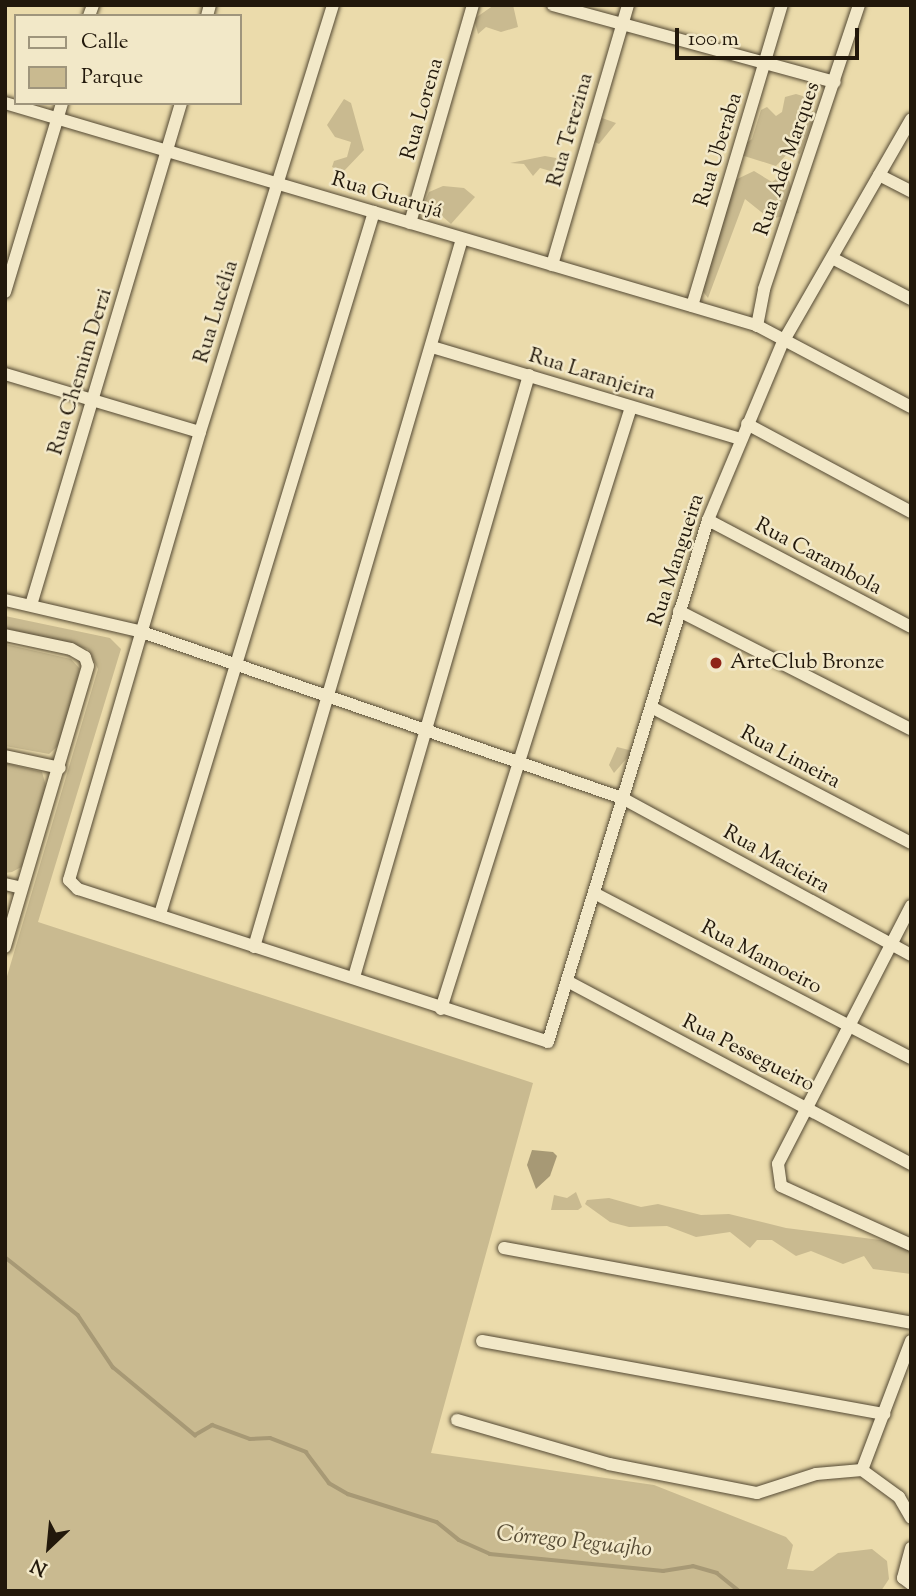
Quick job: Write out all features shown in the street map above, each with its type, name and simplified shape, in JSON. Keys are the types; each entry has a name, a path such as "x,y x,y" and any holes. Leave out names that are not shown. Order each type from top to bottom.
{"street":[{"name":"Rua Lucélia","path":"160,914 78,889 69,880 200,432 333,5"},
{"name":"Rua Lorena","path":"410,223 473,5"},
{"path":"553,5 835,82"},
{"name":"Rua Terezina","path":"552,265 628,5"},
{"name":"Rua Uberaba","path":"692,306 782,5"},
{"name":"Rua Ade Marques","path":"757,326 764,289 859,5"},
{"name":"Rua Guarujá","path":"5,103 757,326 911,407"},
{"path":"5,292 61,105"},
{"name":"Rua Chemim Derzi","path":"31,605 180,105"},
{"name":"Rua Mangueira","path":"441,1009 548,1042 708,520 783,342 834,259 911,119"},
{"path":"879,175 911,191"},
{"path":"374,212 160,914 254,947 354,977 441,1009 631,407"},
{"path":"254,947 330,697 463,239"},
{"path":"834,259 911,299"},
{"name":"Rua Laranjeira","path":"432,347 741,439"},
{"path":"5,374 200,432"},
{"path":"354,977 529,375"},
{"path":"747,424 911,512"},
{"name":"Rua Carambola","path":"708,520 911,627"},
{"name":"Rua Macieira","path":"5,600 142,632 425,730 518,759 622,797 911,955"},
{"path":"679,611 911,729"},
{"path":"5,635 71,649 85,657 88,676 5,947"},
{"name":"Rua Limeira","path":"651,707 911,843"},
{"path":"5,756 60,768"},
{"path":"5,884 22,887"},
{"name":"Rua Mamoeiro","path":"594,892 911,1058"},
{"path":"911,905 778,1164 781,1186 911,1245"},
{"name":"Rua Pessegueiro","path":"567,981 807,1106 911,1164"},
{"path":"504,1248 911,1323"},
{"path":"482,1341 884,1414"},
{"path":"862,1470 911,1341"},
{"path":"457,1420 608,1464 757,1493 816,1474 862,1470 898,1497 911,1518"},
{"path":"908,1577 911,1548"}],"green space":[{"path":"494,5 513,5 518,27 501,32 486,27 478,34 474,19"},
{"path":"796,94 806,97 815,116 800,154 790,151 776,166 741,155 742,146 752,139 761,110 767,107 776,116 782,112 785,97"},
{"path":"344,99 351,103 364,150 343,172 332,167 334,161 347,157 351,142 335,137 327,125"},
{"path":"602,118 616,123 599,144 595,142"},
{"path":"545,156 556,158 559,164 569,163 567,167 554,172 540,168 533,176 524,164 510,163"},
{"path":"754,171 772,182 779,177 789,180 799,213 770,219 745,199 708,298 701,289 733,181"},
{"path":"443,186 464,188 475,197 451,224 425,201 429,192"},
{"path":"5,616 110,638 121,649 38,922 533,1083 431,1453 654,1485 786,1537 793,1545 787,1569 813,1571 838,1553 872,1549 887,1561 889,1579 881,1591 5,1591 5,983 98,669 88,649 5,628"},
{"path":"5,644 71,659 80,669 60,744 49,754 5,746"},
{"path":"617,747 633,751 614,773 609,765"},
{"path":"5,763 42,772 46,786 25,865 5,873"},
{"path":"576,1192 582,1207 578,1210 551,1210 554,1195 567,1198"},
{"path":"609,1198 641,1207 658,1204 701,1215 729,1214 786,1228 896,1242 911,1246 911,1274 873,1269 864,1256 843,1264 811,1251 796,1256 772,1240 757,1240 750,1248 730,1232 696,1237 667,1226 629,1227 610,1222 585,1204 587,1200"}],"shaded area":[{"path":"532,1150 553,1152 557,1156 550,1176 536,1189 527,1165"}],"waterway":[{"name":"Córrego Peguajho","path":"5,1257 78,1315 113,1367 195,1435 212,1425 250,1439 270,1438 306,1452 329,1483 348,1494 437,1522 459,1540 490,1554 663,1571 693,1566 717,1573 739,1591"}],"place":[{"name":"ArteClub Bronze","path":"716,663"}]}
